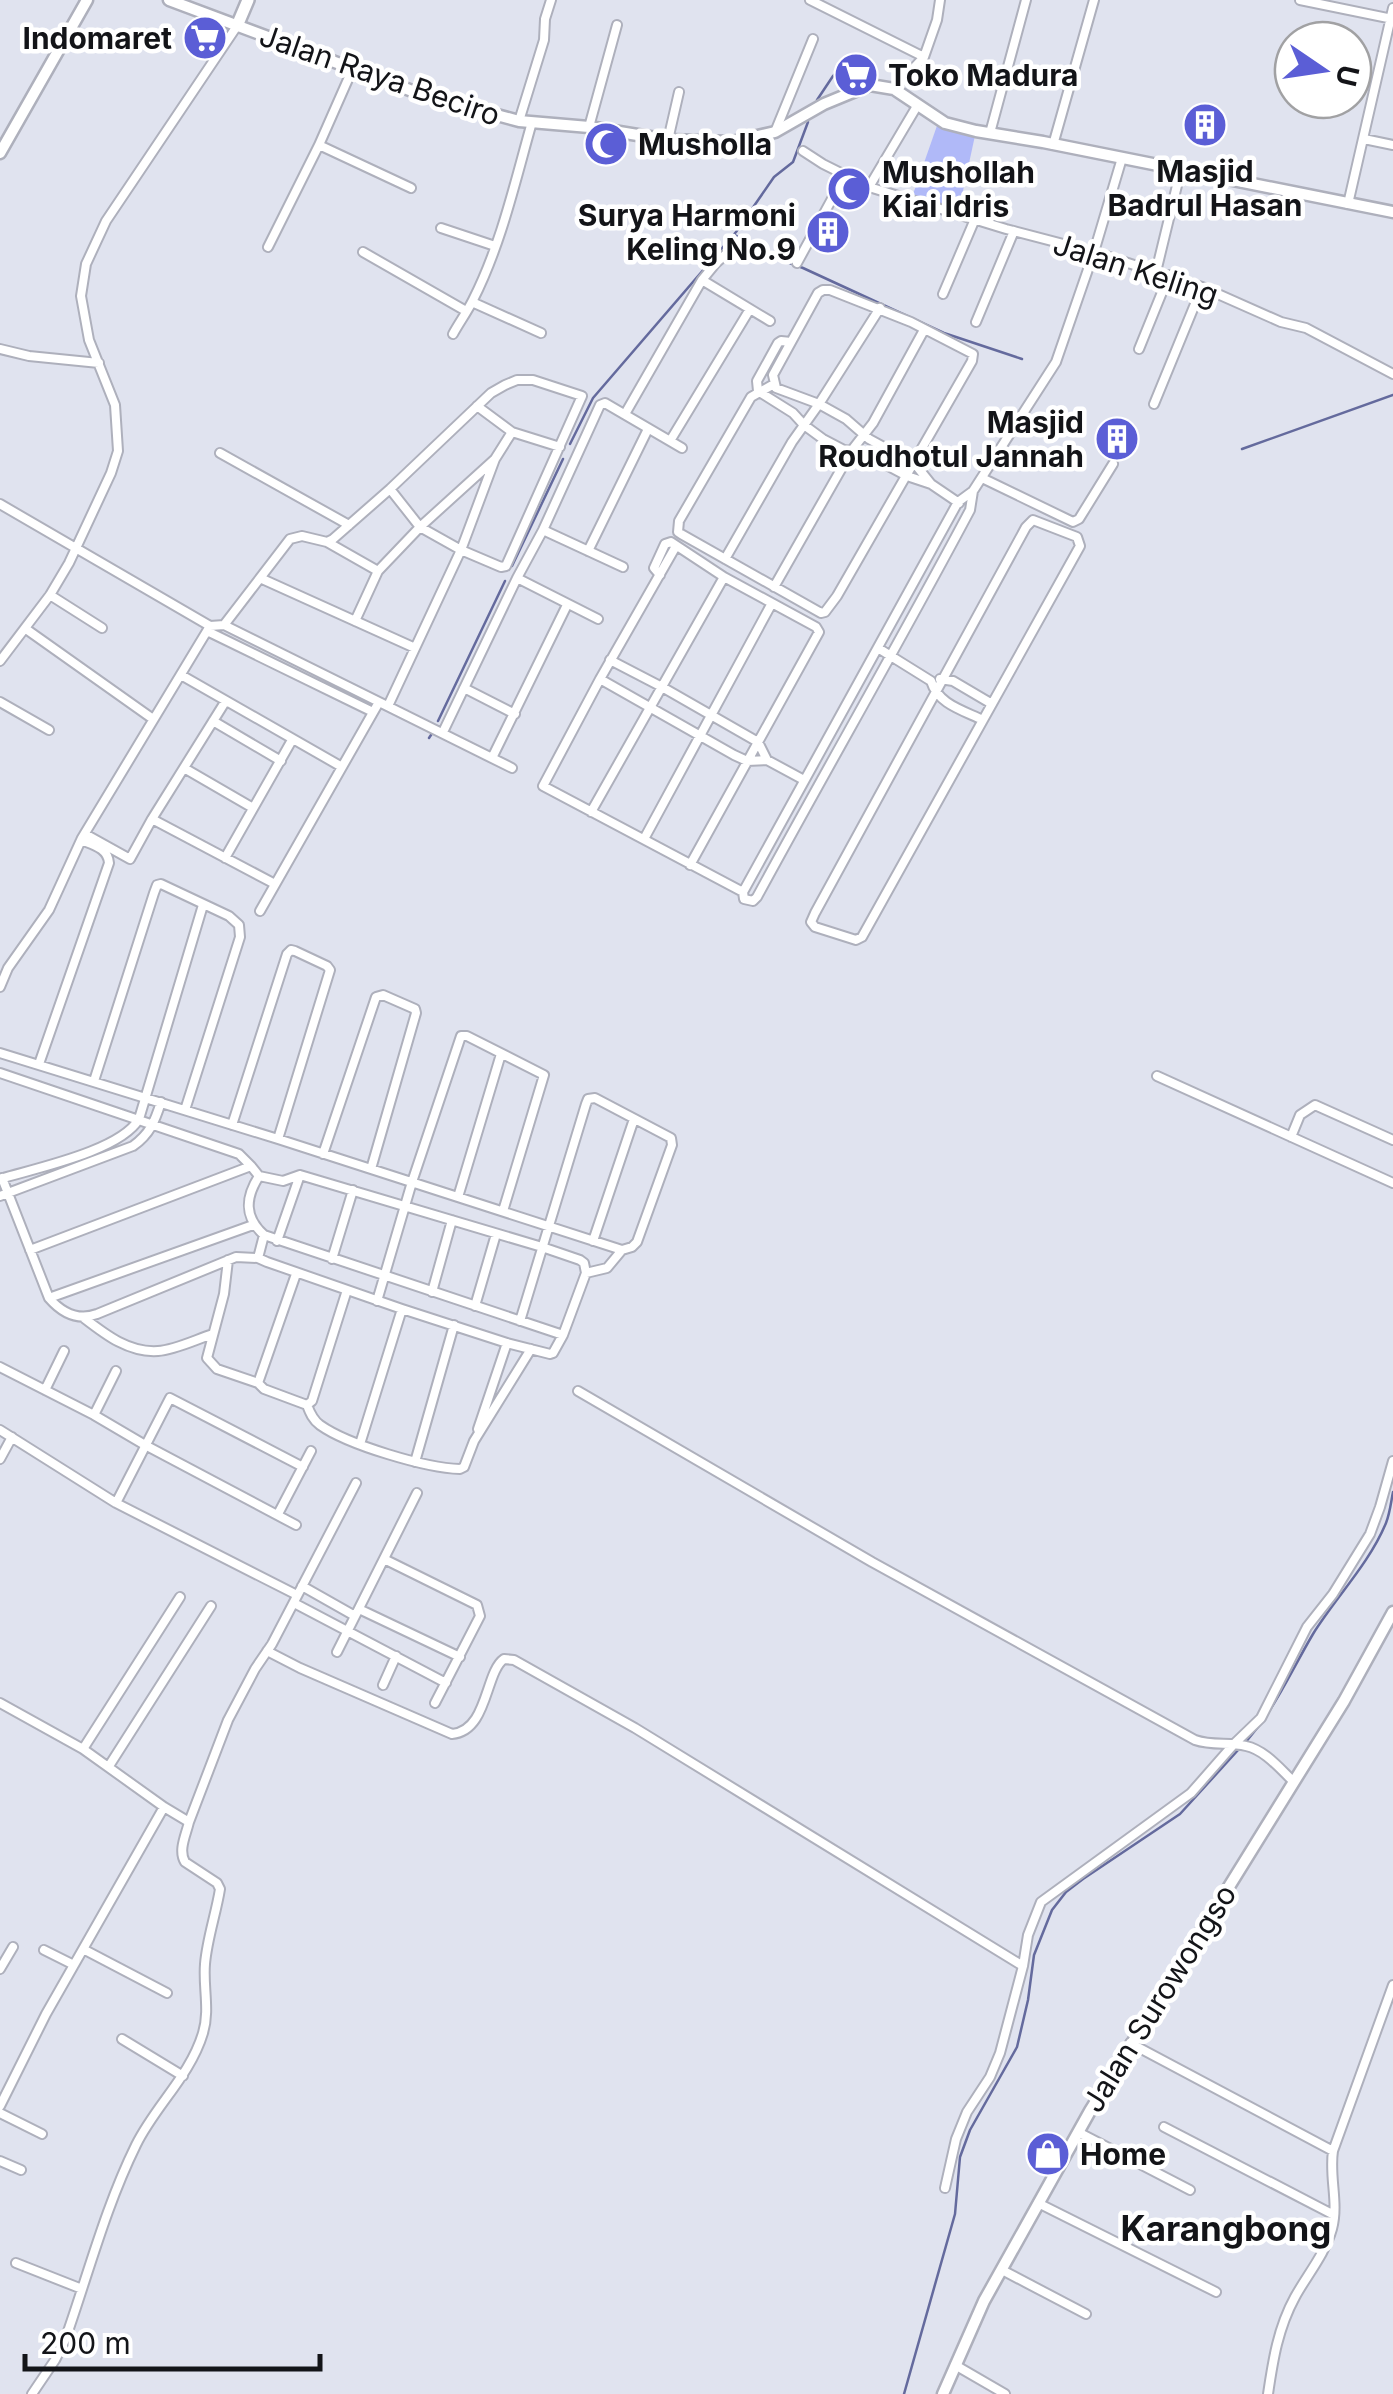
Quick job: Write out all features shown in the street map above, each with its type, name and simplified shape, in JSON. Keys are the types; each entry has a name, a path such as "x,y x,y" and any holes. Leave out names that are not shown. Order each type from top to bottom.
{"main road":[{"path":"237,26 248,0"}],"street":[{"path":"0,153 87,0"},
{"name":"Jalan Raya Beciro","path":"169,0 423,94 519,121 668,140 732,142 775,132 824,104 870,85 894,88"},
{"path":"519,121 544,40 551,0"},
{"path":"810,0 924,57"},
{"path":"926,0 940,3 938,20 924,57 894,88 945,123 1393,212"},
{"path":"990,133 1026,0"},
{"path":"1053,144 1094,0"},
{"path":"1300,0 1392,19"},
{"path":"1348,204 1393,8"},
{"path":"589,127 617,25"},
{"path":"0,661 50,595 76,549 118,452 115,405 89,340 81,296 86,264 106,221 237,26"},
{"path":"775,132 813,39"},
{"path":"268,248 353,68"},
{"path":"668,140 678,92"},
{"path":"869,187 917,106"},
{"path":"452,334 469,307 495,246 532,122"},
{"path":"1364,140 1393,145"},
{"path":"319,146 411,188"},
{"name":"Jalan Keling","path":"804,151 869,187 1202,287 1280,322 1306,328 1393,374"},
{"path":"974,491 958,502 804,780 743,892 749,901 758,897 892,656 970,510 974,491 1056,362 1122,158"},
{"path":"1156,272 1181,169"},
{"path":"797,263 844,175"},
{"path":"943,294 975,219"},
{"path":"441,228 495,246"},
{"path":"976,322 1014,232"},
{"path":"625,414 702,280 716,263 736,245 759,256"},
{"path":"363,252 469,307 541,333"},
{"path":"1139,349 1170,275"},
{"path":"702,280 770,321"},
{"path":"1154,404 1202,287"},
{"path":"774,384 752,396 742,412 679,521 681,534 817,613 825,612 914,464 973,357 972,352 880,308 823,290 773,376 774,384 777,389 846,418 864,434 914,464 931,484"},
{"path":"725,560 792,442 880,308"},
{"path":"670,442 750,309"},
{"path":"774,587 852,450 874,423 924,330"},
{"path":"791,342 778,343 756,381 758,391 836,446 864,452 907,476 931,484 970,510"},
{"path":"0,348 29,356 100,363"},
{"path":"327,542 390,489 490,393 517,380 533,380 582,398 506,566 461,550 420,527 390,489"},
{"path":"443,732 600,404 605,403 682,448"},
{"path":"477,406 512,432 560,448"},
{"path":"588,551 648,429"},
{"path":"260,911 373,712 383,704 415,648 461,550 495,459 512,432"},
{"path":"220,453 349,525"},
{"path":"356,621 378,570 495,459"},
{"path":"982,478 1072,522 1079,518 1114,464"},
{"path":"0,504 209,629 373,712"},
{"path":"1033,520 1077,537 1080,546 862,937 856,940 815,927 811,922 815,913 935,694 1033,520"},
{"path":"542,530 623,567"},
{"path":"0,987 8,968 48,910 83,837 209,629 224,624 290,539 302,536 327,542 378,570"},
{"path":"690,865 819,632 808,622 667,542 656,558 654,568 660,575 543,786 690,865 743,892"},
{"path":"591,812 724,577"},
{"path":"260,578 415,648"},
{"path":"516,578 598,619"},
{"path":"50,595 102,628"},
{"path":"644,839 772,603"},
{"path":"492,758 567,605"},
{"path":"224,624 512,768"},
{"path":"26,629 153,719"},
{"path":"878,648 931,681 935,694 942,700 983,720"},
{"path":"610,660 758,742 767,760"},
{"path":"181,675 342,767"},
{"path":"600,678 748,761 767,760 817,788"},
{"path":"931,681 952,681 992,704"},
{"path":"464,688 514,714"},
{"path":"0,702 49,730"},
{"path":"83,837 130,859 226,702"},
{"path":"213,722 281,760"},
{"path":"225,858 292,740"},
{"path":"184,768 253,808"},
{"path":"152,818 275,884"},
{"path":"39,1064 109,863 101,848 83,837"},
{"path":"94,1081 156,888 162,884 239,925 240,936 186,1110"},
{"path":"203,905 133,1130 65,1160 1,1179 3,1194 58,1308 84,1318 124,1345 150,1350 161,1351 214,1334"},
{"path":"232,1125 287,954 295,951 330,970 278,1139"},
{"path":"323,1154 376,998 384,994 416,1013 371,1169"},
{"path":"377,1300 460,1038 468,1036 541,1072 545,1079 503,1211"},
{"path":"0,1053 278,1139 503,1211 547,1226 622,1250 632,1247 641,1234 672,1145 670,1138 594,1098 588,1100 547,1226 520,1321"},
{"path":"458,1197 502,1054"},
{"path":"0,1073 239,1154 259,1176 283,1181 300,1175 353,1190 580,1260 586,1273 552,1354 506,1343 258,1258 242,1256 84,1318"},
{"path":"1157,1076 1393,1183"},
{"path":"3,1194 132,1146 154,1124 161,1102"},
{"path":"1292,1137 1300,1115 1315,1105 1393,1140"},
{"path":"594,1241 634,1119"},
{"path":"30,1250 251,1166"},
{"path":"277,1242 300,1175"},
{"path":"259,1176 249,1203 252,1225 277,1242 563,1335"},
{"path":"332,1260 353,1190"},
{"path":"432,1292 452,1220"},
{"path":"50,1298 252,1225"},
{"path":"475,1306 496,1234"},
{"path":"258,1258 264,1235"},
{"path":"586,1273 608,1268 622,1250"},
{"path":"228,1260 228,1278 209,1362 308,1405"},
{"path":"258,1382 296,1274"},
{"path":"308,1405 347,1290"},
{"path":"360,1444 402,1309"},
{"path":"415,1462 454,1326"},
{"path":"308,1405 320,1425 360,1444 415,1462 460,1470 474,1441 506,1343"},
{"path":"474,1441 531,1350"},
{"path":"44,1390 64,1351"},
{"path":"0,1367 296,1525"},
{"path":"94,1415 116,1370"},
{"path":"578,1391 872,1562 1195,1740 1241,1745 1260,1752 1294,1782"},
{"path":"116,1503 171,1398 303,1467"},
{"path":"0,1430 116,1503 298,1595 348,1631 446,1683"},
{"path":"0,1459 12,1438"},
{"path":"278,1514 311,1452"},
{"path":"945,2188 956,2139 1000,2053 1033,1916 1045,1897 1191,1793 1241,1745 1260,1718 1307,1627 1365,1543 1376,1522 1393,1461"},
{"path":"32,2394 65,2340 107,2210 137,2142 183,2076 203,2034 206,1950 220,1889 182,1857 190,1822 228,1720 356,1484"},
{"path":"337,1652 418,1493"},
{"path":"384,1559 477,1605 480,1616 435,1703"},
{"path":"298,1595 357,1612 460,1657"},
{"path":"83,1749 180,1597"},
{"path":"109,1766 212,1606"},
{"name":"Jalan Surowongso","path":"943,2394 984,2300 1078,2132 1130,2042 1344,1701 1393,1612"},
{"path":"268,1651 452,1734 468,1728 486,1697 497,1665 504,1659 514,1660 635,1728 1020,1964"},
{"path":"382,1684 396,1656"},
{"path":"0,1702 83,1749 190,1822"},
{"path":"42,2134 0,2110 46,2014 164,1807"},
{"path":"0,1969 13,1947"},
{"path":"83,1949 168,1994"},
{"path":"44,1950 74,1965"},
{"path":"1268,2394 1280,2331 1326,2245 1333,2151 1393,1984"},
{"path":"122,2040 183,2076"},
{"path":"1130,2042 1333,2151"},
{"path":"1164,2127 1330,2213"},
{"path":"1078,2132 1190,2190"},
{"path":"0,2161 22,2170"},
{"path":"1038,2203 1216,2292"},
{"path":"16,2263 82,2288"},
{"path":"1002,2270 1086,2314"},
{"path":"955,2365 1005,2394"}],"shaded area":[{"path":"939,120 976,131 958,214 911,200"}],"waterway":[{"path":"817,100 833,76 850,61"},
{"path":"570,444 593,398 736,232 774,177 793,162 808,122"},
{"path":"735,235 771,256 944,333 1022,359"},
{"path":"1242,449 1393,395"},
{"path":"512,566 563,459"},
{"path":"438,721 505,581"},
{"path":"1266,1716 1313,1634 1379,1538 1393,1492"},
{"path":"1245,1743 1262,1722"},
{"path":"904,2394 955,2214 960,2157 970,2130 1017,2047 1034,1955 1052,1910 1083,1879 1180,1814 1239,1749"}],"place":[{"name":"Indomaret","path":"205,38"},
{"name":"Toko Madura","path":"856,75"},
{"name":"Masjid Badrul Hasan","path":"1205,125"},
{"name":"Musholla","path":"606,144"},
{"name":"Mushollah Kiai Idris","path":"849,189"},
{"name":"Surya Harmoni Keling No.9","path":"828,232"},
{"name":"Masjid Roudhotul Jannah","path":"1117,439"},
{"name":"Home","path":"1048,2154"}],"district":[{"name":"Karangbong","path":"1226,2228"}]}
